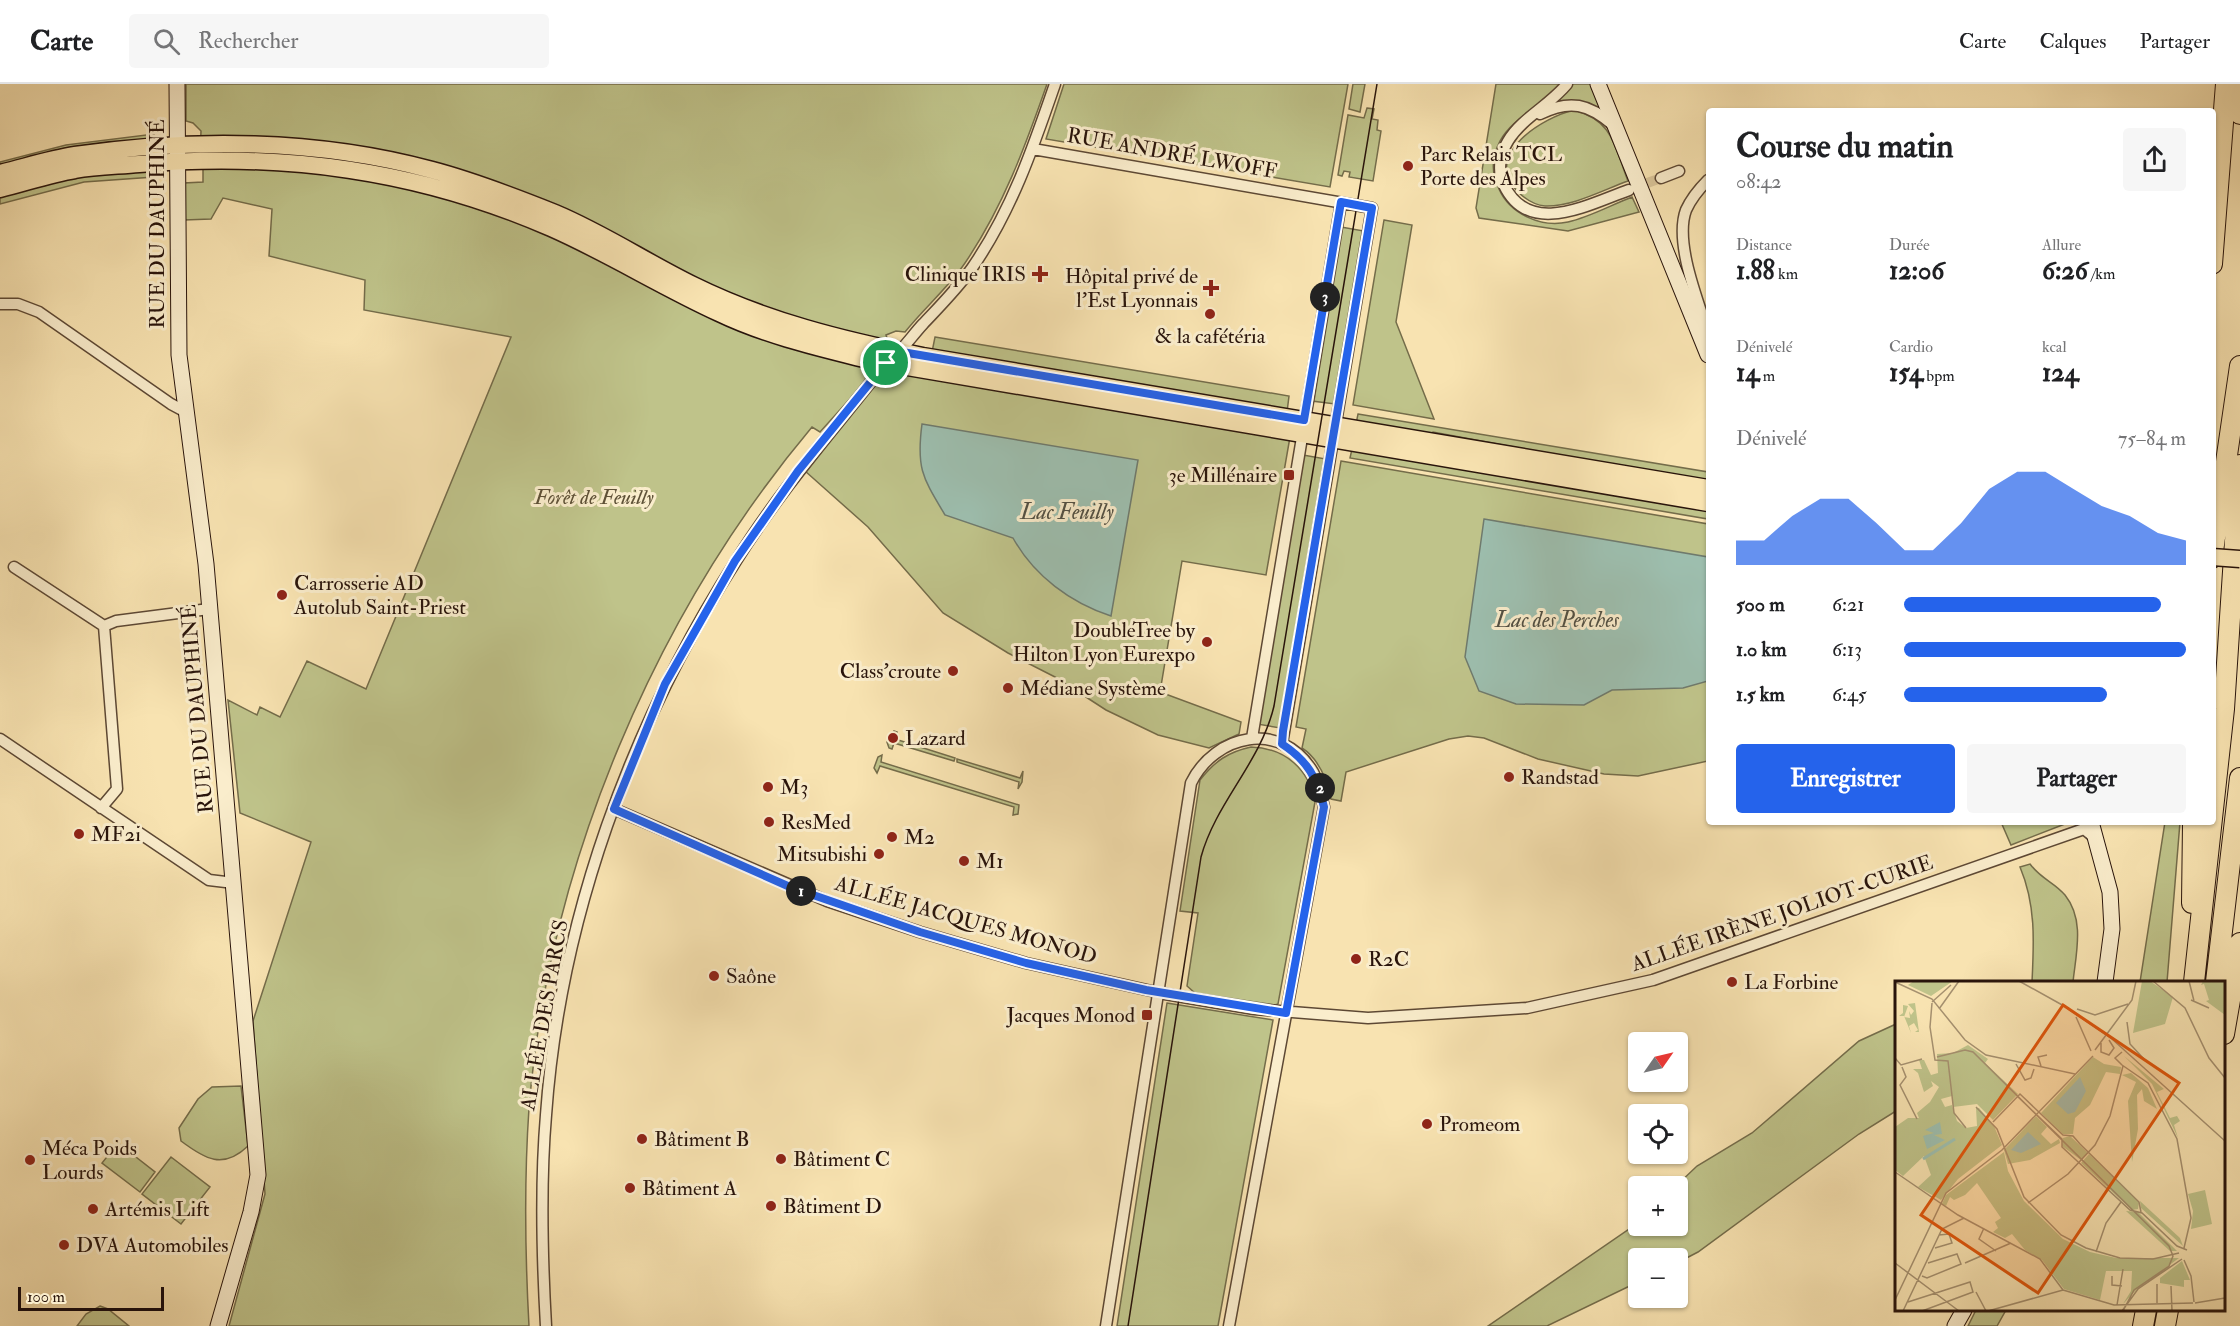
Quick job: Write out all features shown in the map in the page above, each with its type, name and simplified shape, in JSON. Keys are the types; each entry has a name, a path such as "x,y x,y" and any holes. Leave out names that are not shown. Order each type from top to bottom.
{"highway":[{"path":"2216,213 2226,84"},
{"path":"2239,84 2240,114"},
{"path":"2216,531 2240,366"},
{"path":"2216,777 2224,709 2240,465"},
{"path":"2216,981 2240,778"},
{"path":"2192,981 2193,825"},
{"path":"2192,981 2210,825"},
{"path":"2225,1023 2240,943"},
{"path":"2143,1326 2146,1311"},
{"path":"2165,1326 2168,1311"}],"main road":[{"path":"0,173 75,156 177,154 283,146 358,154 432,170 558,214 691,284 750,311 839,338 1302,428"},
{"path":"0,189 75,170 177,154 283,160 360,169 428,184 489,203 552,229 738,321 788,339 886,363 1334,433 1706,488"},
{"path":"1334,433 1706,503"},
{"path":"2216,558 2240,559"}],"street":[{"name":"RUE DU DAUPHINÉ","path":"177,84 179,356 209,609 258,1174 251,1212 218,1326"},
{"name":"RUE ANDRÉ LWOFF","path":"1054,84 1033,149 1372,208 1334,433"},
{"path":"1568,84 1507,142 1500,166 1502,182 1511,198 1527,212 1547,216 1566,212 1629,190"},
{"path":"1598,84 1706,349"},
{"path":"1606,84 1706,327"},
{"path":"1529,120 1558,106 1579,105 1598,112 1618,129"},
{"path":"902,352 912,336 972,268 1001,220 1033,149"},
{"path":"1661,178 1679,171"},
{"path":"1706,183 1686,210 1683,234 1686,260 1706,325"},
{"path":"1252,738 1341,202"},
{"path":"0,304 18,304 39,312 171,404 186,412"},
{"name":"ALLÉE DES PARCS","path":"546,1326 542,1208 547,1102 570,958 614,809 665,684 729,571 798,471 886,363 902,352"},
{"path":"1282,744 1334,433"},
{"path":"14,567 104,626"},
{"path":"104,626 116,621 209,609"},
{"path":"101,808 117,789 104,626"},
{"path":"1106,1326 1191,783 1205,760 1219,749 1252,738 1282,744 1299,755 1312,770 1324,807 1228,1326"},
{"path":"0,739 209,880 234,883"},
{"name":"ALLÉE JACQUES MONOD","path":"614,809 765,877 848,908 1026,963 1157,992 1286,1013"},
{"name":"ALLÉE IRÈNE JOLIOT-CURIE","path":"1286,1013 1401,1018 1527,1008 1568,1000 1705,963 2082,825"},
{"path":"2085,825 2101,888 2106,975"},
{"path":"2086,825 2099,844 2110,892 2112,929 2106,975"},
{"path":"1955,1326 1963,1311"}],"green space":[{"path":"186,84 1047,84 1021,154 1002,198 979,242 951,281 905,332 896,331 886,335 887,338 872,356 478,195 200,157 201,131 193,123 186,121"},
{"path":"1064,84 1348,84 1330,187 1046,139"},
{"path":"1353,84 1365,84 1360,112 1349,109"},
{"path":"1496,84 1560,84 1513,125 1497,147 1494,159 1495,177 1499,189 1511,206 1528,217 1547,223 1576,220 1632,197 1639,212 1568,231 1479,218 1476,208"},
{"path":"1573,84 1593,84 1604,111 1574,101 1561,101 1559,99"},
{"path":"1367,108 1374,109 1372,119 1378,120 1377,130 1381,131 1373,181 1349,177 1350,172 1344,171 1342,176 1338,175 1348,115 1364,118"},
{"path":"1574,110 1587,115 1605,128 1611,136 1628,181 1566,204 1545,206 1533,203 1517,191 1508,177 1507,164 1512,151 1521,139 1534,129 1548,120"},
{"path":"154,134 154,177 84,182 0,204 0,162 66,145"},
{"name":"Forêt de Feuilly","path":"203,166 353,175 483,206 864,368 866,381 820,432 812,427 756,500 704,578 659,660 619,746 586,835 560,925 540,1016 529,1108 526,1217 529,1326 229,1326 265,1194 253,1021 311,842 240,813 228,700 257,715 260,707 280,717 307,661 366,689 511,337 364,310 365,280 269,256 272,209 223,198 211,219 184,220 184,183 203,182"},
{"path":"1384,220 1412,225 1396,322 1434,419 1353,405"},
{"path":"1341,227 1364,231 1335,404 1312,401"},
{"path":"935,337 1289,396 1287,412 932,352"},
{"path":"889,371 1290,437 1266,575 1182,561 1160,692 1241,722 1239,734 1209,748 1158,735 1106,710 1055,677 1008,653 943,613 868,527 805,471"},
{"path":"1358,414 1706,472 1706,483 1433,432 1429,436 1356,424"},
{"path":"1352,449 1706,508 1706,519 1350,458"},
{"path":"1303,455 1326,459 1280,728 1257,724"},
{"path":"1341,461 1706,524 1706,761 1638,776 1604,774 1538,759 1484,738 1468,736 1449,739 1346,772 1341,801 1331,799 1321,770 1302,748 1306,729 1296,727"},
{"path":"894,731 897,732 895,739 955,758 954,761 894,743 892,749 889,748 887,742"},
{"path":"1251,747 1274,751 1294,762 1307,780 1315,802 1278,1004 1275,1005 1195,993 1187,986 1198,913 1180,911 1200,780 1222,758"},
{"path":"882,755 881,762 1019,805 1018,814 1013,815 1014,807 880,766 877,773 874,768 878,757"},
{"path":"957,759 1020,778 1023,771 1022,782 1018,789 1019,782 957,762"},
{"path":"2002,825 2062,825 2011,845"},
{"path":"2165,825 2180,825 2167,981 2140,981"},
{"path":"2030,864 2065,895 2071,905 2078,937 2073,981 2032,981 2031,910 2020,867"},
{"path":"1167,1003 1273,1020 1218,1326 1117,1326"},
{"path":"1895,1024 1895,1112 1859,1134 1698,1252 1688,1257 1688,1248 1628,1248 1628,1287 1547,1326 1488,1326 1628,1230 1628,1236 1688,1236 1686,1176 1697,1166 1752,1133 1859,1041"},
{"path":"241,1086 248,1146 230,1158 222,1160 206,1157 181,1141 179,1128 198,1099 212,1087"},
{"path":"118,1143 155,1172 140,1192 102,1163"},
{"path":"171,1157 210,1187 181,1224 142,1194"},
{"path":"100,1306 108,1309 129,1326 77,1326 86,1314"},
{"path":"1976,1311 2005,1311 1997,1326 1968,1326"}],"water":[{"name":"Lac Feuilly","path":"922,424 1138,460 1111,616 1082,604 1055,586 1032,564 1013,538 945,515 931,492 923,472 920,452"},
{"name":"Lac des Perches","path":"1484,519 1706,557 1706,682 1683,688 1612,690 1584,705 1516,704 1479,691 1465,657"}],"tunnel":[{"path":"1633,188 1661,178"}],"tram line":[{"path":"1128,1326 1201,857 1217,818 1259,745 1274,706 1377,84"}],"place":[{"name":"Parc Relais TCL Porte des Alpes","path":"1408,166"},
{"name":"Clinique IRIS","path":"1040,274"},
{"name":"Hôpital privé de l'Est Lyonnais","path":"1211,288"},
{"name":"& la cafétéria","path":"1210,314"},
{"name":"3e Millénaire","path":"1289,475"},
{"name":"Carrosserie AD Autolub Saint-Priest","path":"282,595"},
{"name":"DoubleTree by Hilton Lyon Eurexpo","path":"1207,642"},
{"name":"Class'croute","path":"953,671"},
{"name":"Médiane Système","path":"1008,688"},
{"name":"Lazard","path":"893,738"},
{"name":"Randstad","path":"1509,777"},
{"name":"M3","path":"768,787"},
{"name":"ResMed","path":"769,822"},
{"name":"MF2i","path":"79,834"},
{"name":"M2","path":"892,837"},
{"name":"Mitsubishi","path":"879,854"},
{"name":"M1","path":"964,861"},
{"name":"R2C","path":"1356,959"},
{"name":"Saône","path":"714,976"},
{"name":"La Forbine","path":"1732,982"},
{"name":"Jacques Monod","path":"1147,1015"},
{"name":"Promeom","path":"1427,1124"},
{"name":"Bâtiment B","path":"642,1139"},
{"name":"Bâtiment C","path":"781,1159"},
{"name":"Méca Poids Lourds","path":"30,1160"},
{"name":"Bâtiment A","path":"630,1188"},
{"name":"Bâtiment D","path":"771,1206"},
{"name":"Artémis Lift","path":"93,1209"},
{"name":"DVA Automobiles","path":"64,1245"}],"route":[{"path":"1341,202 1372,208 1283,731 1282,744 1299,755 1312,770 1324,807 1286,1013 1189,999 1146,990 1026,963 920,932 790,887 614,809 665,684 735,561 798,471 886,363 902,352 1304,420 1341,202"}]}
